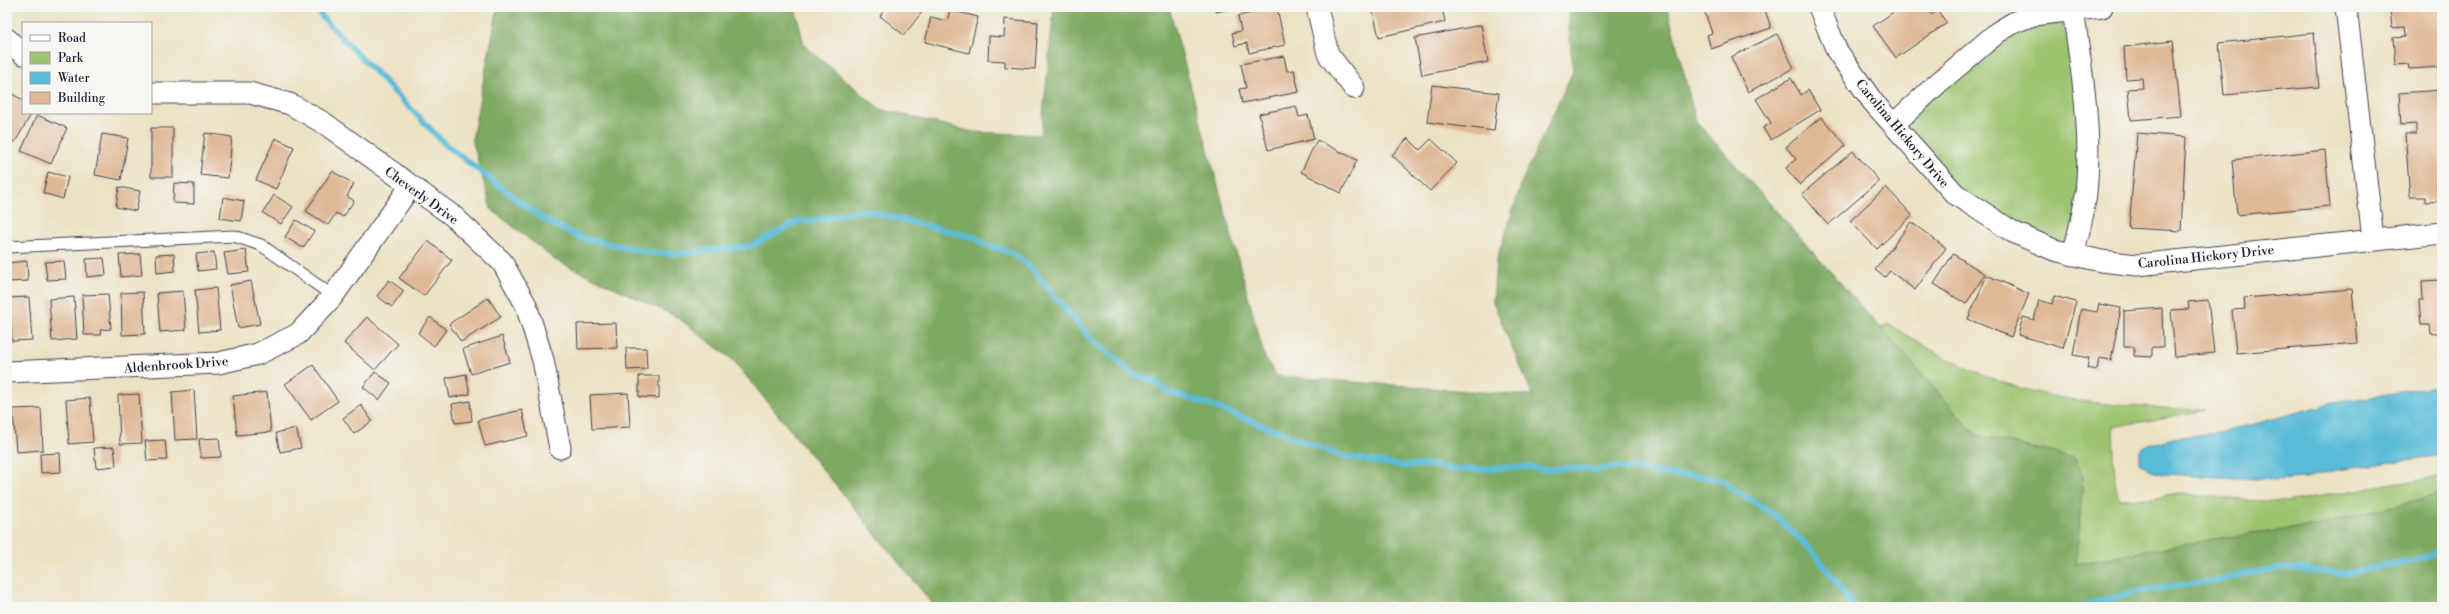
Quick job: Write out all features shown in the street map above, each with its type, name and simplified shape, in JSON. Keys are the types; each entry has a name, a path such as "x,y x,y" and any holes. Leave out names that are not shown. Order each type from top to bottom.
{"street":[{"path":"1316,7 1328,54 1354,88"},
{"name":"Carolina Hickory Drive","path":"1819,7 1836,51 1873,102 1955,194 2013,232 2054,250 2101,261 2137,264 2442,233"},
{"path":"1894,124 1937,84 2009,25 2033,15 2102,7"},
{"path":"2346,7 2373,239"},
{"path":"2073,10 2086,93 2089,136 2087,182 2073,255"},
{"path":"7,39 22,53"},
{"name":"Cheverly Drive","path":"152,93 250,93 290,104 324,123 410,187 453,216 502,262 526,304 543,360 560,448"},
{"name":"Aldenbrook Drive","path":"7,372 219,363 258,354 298,334 333,296 410,187"}],"lane":[{"path":"7,247 234,236 261,245 333,296"}],"green space":[{"path":"498,7 795,7 804,45 880,109 973,132 1041,135 1054,7 1169,7 1265,358 1277,376 1533,396 1493,302 1496,262 1523,179 1573,71 1567,7 1667,7 1696,121 1976,435 2075,458 2083,476 2076,564 2214,539 2314,526 2442,494 2442,607 935,607 733,360 677,317 555,260 491,209 472,139"},
{"path":"2073,10 2086,93 2073,255 1981,213 1894,124 1998,32"},
{"path":"1888,324 1968,369 2022,388 2074,400 2126,406 2206,410 2113,427 2115,482 2119,499 2152,498 2171,494 2186,494 2241,500 2285,502 2442,476 2442,494 2314,526 2214,539 2076,564 2083,476 2075,458 1976,435 1880,328"}],"water":[{"path":"2442,385 2442,455 2336,470 2307,478 2274,480 2162,474 2150,471 2139,463 2139,452 2142,447 2173,438 2227,431 2333,403"}],"building":[{"path":"886,7 926,7 904,35 880,16"},
{"path":"1215,7 1237,7 1237,8 1216,12"},
{"path":"1372,7 1442,7 1445,22 1379,37"},
{"path":"1713,7 1764,7 1771,28 1711,49 1707,35 1712,33 1704,10"},
{"path":"1901,7 1926,7 1932,15 1938,11 1947,23 1896,58 1873,26"},
{"path":"2390,7 2442,7 2442,67 2409,69 2408,64 2395,65 2393,38 2405,37 2404,27 2392,28"},
{"path":"1277,8 1285,45 1249,53 1247,43 1235,46 1232,33 1241,31 1238,16"},
{"path":"950,10 978,17 969,53 925,42 931,17 947,21"},
{"path":"1005,19 1038,22 1035,69 1005,67 1005,61 988,60 989,36 1004,37"},
{"path":"1481,25 1488,62 1422,75 1415,38"},
{"path":"2314,33 2319,87 2224,95 2219,43"},
{"path":"1777,34 1794,68 1748,92 1731,57"},
{"path":"2173,41 2181,116 2131,120 2128,89 2143,88 2142,78 2126,79 2124,47"},
{"path":"1284,56 1287,71 1294,70 1299,92 1242,103 1239,89 1246,88 1241,64"},
{"path":"1791,78 1801,95 1808,90 1820,110 1771,140 1763,128 1771,123 1756,99"},
{"path":"1432,85 1499,93 1494,131 1427,122"},
{"path":"2442,90 2442,201 2425,202 2425,197 2410,197 2405,134 2416,134 2416,124 2401,125 2399,93"},
{"path":"7,91 22,99 22,114 31,114 15,142 7,138"},
{"path":"1296,106 1299,117 1308,115 1314,139 1268,150 1259,114"},
{"path":"37,115 67,128 51,164 21,151"},
{"path":"1821,117 1846,145 1800,185 1786,168 1796,159 1786,147"},
{"path":"151,128 173,128 173,177 151,177"},
{"path":"205,133 232,137 228,178 200,175"},
{"path":"2137,133 2186,137 2181,231 2129,228"},
{"path":"102,134 128,138 121,180 95,175"},
{"path":"275,138 294,147 276,189 256,180"},
{"path":"1408,138 1420,150 1431,139 1457,163 1430,191 1392,155"},
{"path":"1317,140 1357,160 1341,193 1301,172"},
{"path":"2325,150 2330,206 2237,215 2232,160"},
{"path":"1853,151 1879,181 1828,225 1802,194"},
{"path":"332,171 354,184 347,196 354,201 343,217 336,213 328,225 306,211"},
{"path":"48,172 68,177 63,199 43,193"},
{"path":"174,183 194,184 194,204 173,203"},
{"path":"119,187 140,191 136,211 116,207"},
{"path":"1886,187 1912,215 1877,249 1850,221"},
{"path":"274,195 293,207 281,224 263,213"},
{"path":"223,197 244,201 241,221 220,218"},
{"path":"296,220 314,231 303,248 285,237"},
{"path":"1911,222 1946,248 1915,290 1890,271 1885,277 1875,270"},
{"path":"428,241 452,260 424,296 399,278"},
{"path":"246,250 249,272 228,274 224,253"},
{"path":"214,252 216,269 198,271 196,254"},
{"path":"140,254 142,275 121,277 119,255"},
{"path":"174,254 175,271 157,273 156,255"},
{"path":"1953,254 1985,274 1966,304 1934,284"},
{"path":"104,258 106,275 87,277 86,259"},
{"path":"27,261 28,281 8,282 7,263"},
{"path":"64,261 66,279 47,280 45,262"},
{"path":"1987,275 2029,294 2011,337 1968,319"},
{"path":"389,280 404,291 392,307 377,296"},
{"path":"2442,280 2442,333 2431,334 2430,325 2421,325 2419,300 2423,300 2422,281"},
{"path":"251,281 260,324 238,328 230,285"},
{"path":"216,288 220,330 199,332 195,290"},
{"path":"2352,289 2357,343 2236,353 2232,310 2245,309 2244,298"},
{"path":"183,291 186,330 160,332 157,293"},
{"path":"143,292 145,334 122,335 121,293"},
{"path":"108,294 111,329 100,330 101,335 84,335 82,295"},
{"path":"2054,296 2076,302 2063,348 2018,335 2023,317 2034,320 2039,300 2052,304"},
{"path":"29,297 32,340 12,341 9,298"},
{"path":"74,297 77,339 52,341 49,299"},
{"path":"488,298 501,317 461,342 449,324"},
{"path":"2208,300 2214,353 2175,357 2171,310 2189,309 2188,302"},
{"path":"2099,304 2121,308 2111,360 2099,358 2097,370 2087,368 2089,358 2073,355 2081,309 2097,312"},
{"path":"2162,308 2163,347 2152,347 2152,357 2134,356 2134,347 2124,347 2124,311"},
{"path":"367,317 398,344 375,370 344,343"},
{"path":"430,317 446,330 434,346 418,333"},
{"path":"616,323 617,348 578,349 577,324"},
{"path":"502,336 510,362 471,374 463,349"},
{"path":"626,348 646,348 647,369 627,370"},
{"path":"313,365 338,401 311,420 285,384"},
{"path":"375,372 391,383 379,400 363,387"},
{"path":"466,374 470,394 450,398 446,378"},
{"path":"639,376 659,376 659,398 639,397"},
{"path":"194,390 197,439 175,440 172,392"},
{"path":"267,392 271,432 237,435 233,396"},
{"path":"628,393 630,427 592,429 590,395"},
{"path":"139,394 142,443 120,444 118,395"},
{"path":"90,398 93,442 69,444 66,400"},
{"path":"470,401 472,421 455,423 452,404"},
{"path":"361,405 372,421 354,434 343,418"},
{"path":"41,408 43,450 16,452 13,409"},
{"path":"522,410 528,436 485,446 478,420"},
{"path":"296,428 301,448 280,452 276,433"},
{"path":"219,438 221,457 201,458 199,439"},
{"path":"165,440 167,460 147,461 145,441"},
{"path":"114,447 116,466 96,468 94,448"},
{"path":"60,453 61,472 41,473 40,454"}],"waterway":[{"path":"318,7 322,17 445,144 541,218 581,238 653,253 675,254 751,246 801,220 807,222 863,210 977,238 983,244 1011,252 1030,266 1090,338 1134,374 1155,382 1168,392 1210,405 1341,456 1402,466 1432,465 1453,470 1529,467 1543,470 1566,468 1595,470 1618,467 1685,476 1691,474 1727,482 1729,487 1774,514 1817,556 1854,607"},
{"path":"2082,607 2134,592 2219,580 2281,567 2343,574 2423,558 2442,548"}]}
